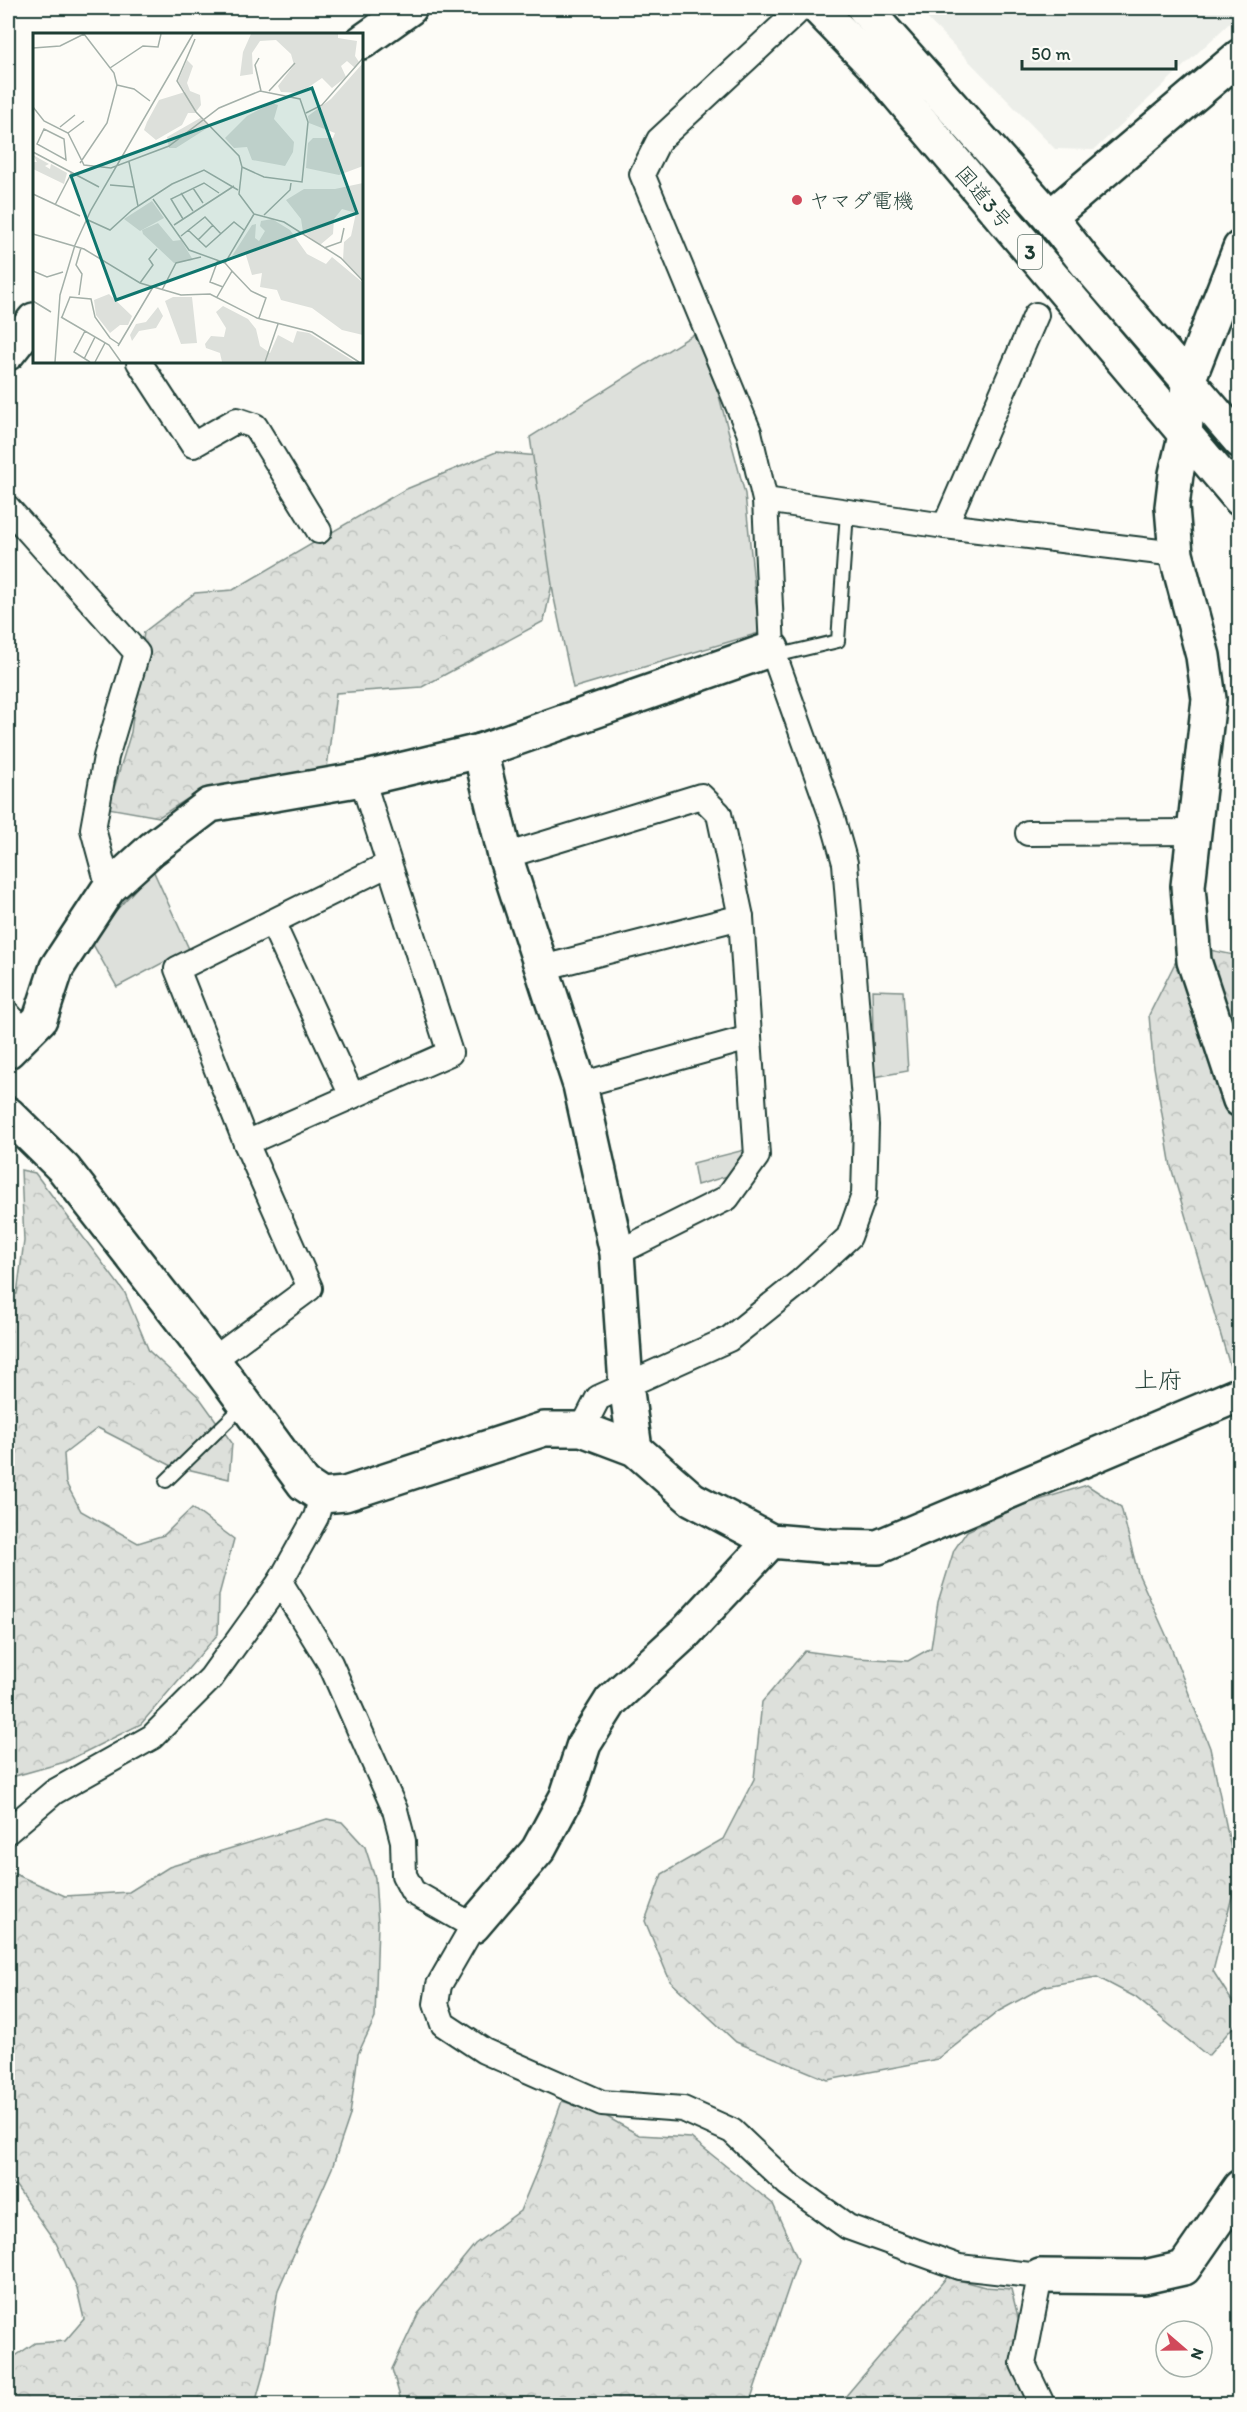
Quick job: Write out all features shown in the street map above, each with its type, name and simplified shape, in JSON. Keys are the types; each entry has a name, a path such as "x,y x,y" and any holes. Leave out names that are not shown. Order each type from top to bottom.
{"main road":[{"path":"363,41 410,8"},
{"name":"国道3号","path":"864,8 1050,217 1087,264 1239,441"},
{"name":"国道3号","path":"807,11 875,67 1239,500"},
{"path":"1050,217 1239,56"},
{"path":"1239,249 1188,381 1185,436 1176,474 1172,507 1176,554 1203,657 1209,699 1188,886 1194,961 1239,1100"},
{"path":"8,353 33,321"},
{"path":"14,1033 40,1019 57,967 109,888 152,849 210,805 362,779 480,751 773,653"},
{"path":"480,751 505,856 580,1085 617,1253 626,1385 635,1449"},
{"path":"8,1114 64,1170 213,1360 304,1484 322,1496 345,1494 544,1429 582,1429 635,1449 692,1499 771,1541 831,1546 878,1546 1239,1394"},
{"path":"473,1926 538,1850 567,1796 584,1744 611,1701 686,1632 771,1541"},
{"path":"1040,2276 1144,2277 1184,2268 1239,2187"}],"street":[{"path":"582,1429 598,1398 729,1339 800,1282 849,1237 864,1195 866,1125 845,863 832,817 773,653 765,500 749,432 642,174 659,140 807,11"},
{"path":"945,526 1036,315"},
{"path":"140,363 193,445 237,420 255,426 319,531"},
{"path":"765,500 945,526 1176,554"},
{"path":"8,508 137,653 106,757 93,829 109,888"},
{"path":"246,1143 450,1053 362,779"},
{"path":"505,856 700,796 719,814 741,917 757,1156 727,1198 617,1253"},
{"path":"1028,833 1194,832"},
{"path":"213,1360 310,1287 246,1143 177,969 389,864"},
{"path":"542,968 741,917"},
{"path":"272,922 352,1096"},
{"path":"580,1085 749,1038"},
{"path":"8,1831 54,1792 152,1737 212,1678 280,1582 316,1517 322,1496"},
{"path":"280,1582 330,1663 390,1799 403,1841 404,1875 413,1892 473,1926 439,1985 436,2004 443,2024 484,2051 602,2103 683,2109 732,2131 788,2184 848,2227 959,2267 1040,2276 1023,2364 1042,2404"}],"lane":[{"path":"773,653 838,641 847,512"},
{"path":"166,1481 245,1404"}],"shaded area":[{"path":"917,8 1229,8 1237,16 1094,150 1055,149"}],"green space":[{"path":"694,334 718,392 745,494 759,633 573,688 554,598 530,437"},
{"path":"496,452 538,456 559,552 544,621 422,687 336,693 327,768 203,789 159,817 108,808 131,732 144,632 195,593 233,590 404,490"},
{"path":"153,870 189,949 117,987 90,939"},
{"path":"1205,949 1239,956 1240,1371 1232,1373 1171,1167 1153,1061 1149,1015 1177,959"},
{"path":"872,990 903,991 908,1071 874,1077"},
{"path":"748,1149 738,1173 697,1185 693,1163"},
{"path":"21,1170 35,1173 125,1293 149,1351 199,1397 232,1443 229,1479 170,1465 98,1428 64,1454 66,1483 81,1511 138,1543 164,1535 192,1508 234,1539 219,1595 218,1634 141,1724 65,1762 8,1778 8,1294 17,1294 24,1241"},
{"path":"1087,1485 1121,1507 1138,1573 1167,1637 1210,1748 1237,1877 1213,1971 1239,2012 1239,2020 1208,2056 1135,1997 1097,1977 1045,1986 999,2011 938,2059 828,2080 736,2042 670,1981 645,1921 662,1874 723,1839 754,1779 762,1702 805,1651 857,1658 908,1661 931,1648 938,1602 954,1550 967,1531 1023,1505"},
{"path":"327,1819 342,1822 365,1847 375,1878 378,1924 375,2018 358,2054 350,2115 332,2168 278,2290 265,2368 255,2404 8,2404 8,2372 11,2359 35,2343 65,2341 84,2319 77,2289 56,2243 16,2186 8,2181 8,1871 65,1896 129,1892 169,1867"},
{"path":"562,2101 602,2114 639,2135 691,2138 773,2204 798,2260 749,2404 402,2404 392,2369 418,2314 475,2244 520,2211"},
{"path":"947,2277 985,2287 1011,2289 1040,2404 839,2404"}],"place":[{"name":"ヤマダ電機","path":"797,200"}],"district":[{"name":"上府","path":"1158,1379"}]}
